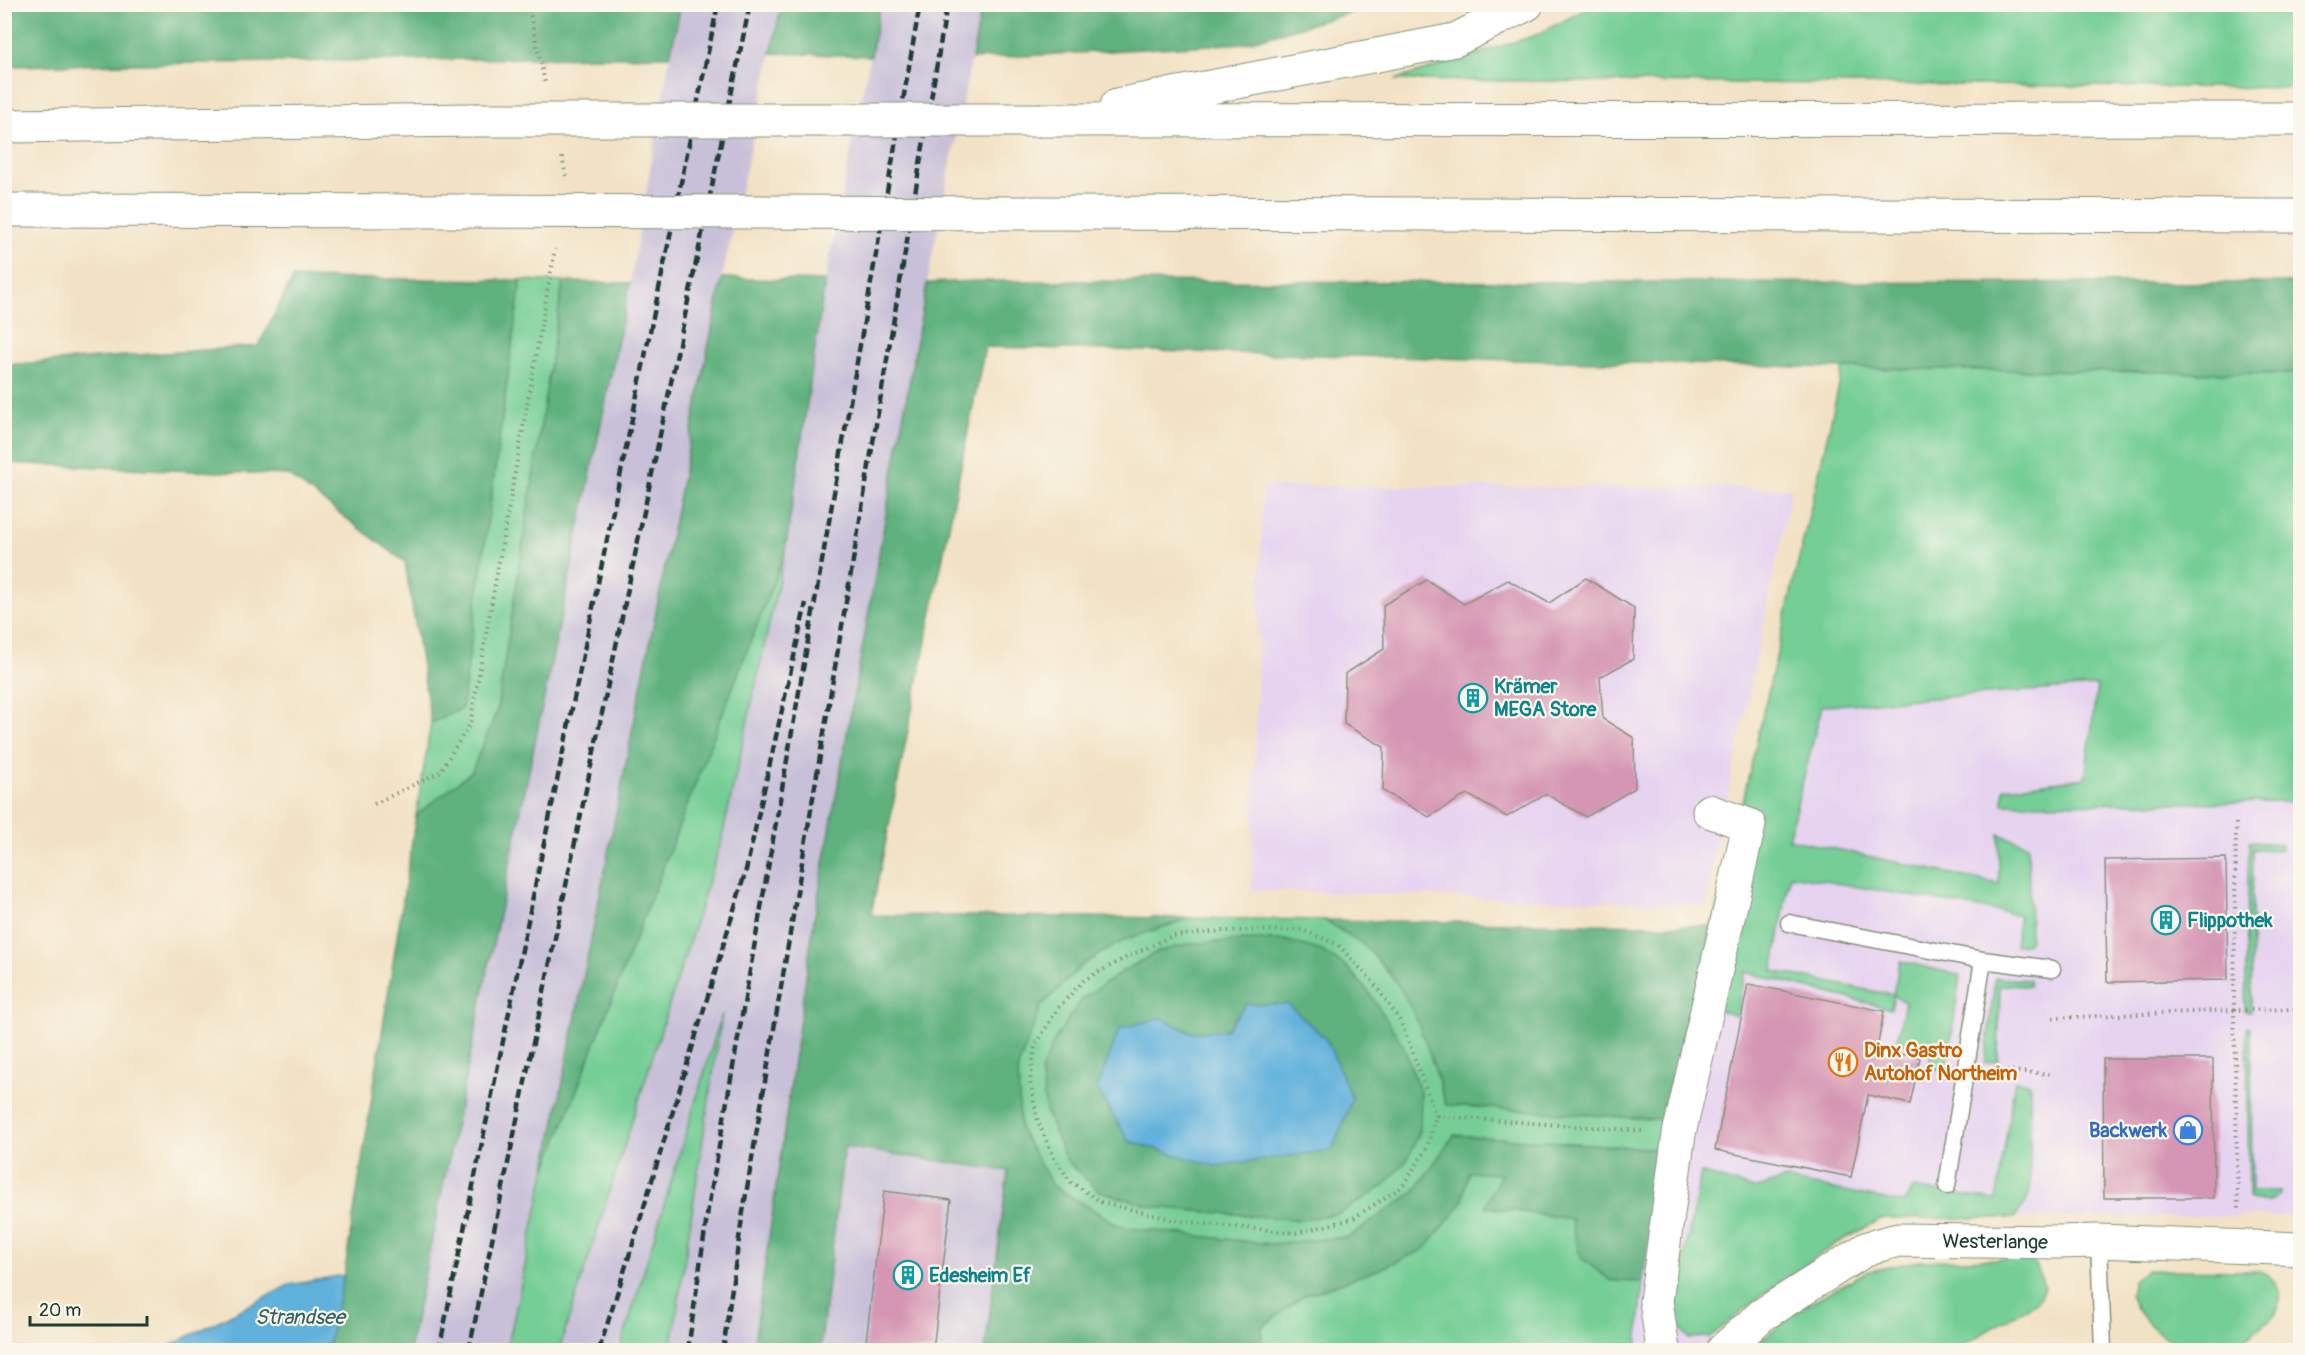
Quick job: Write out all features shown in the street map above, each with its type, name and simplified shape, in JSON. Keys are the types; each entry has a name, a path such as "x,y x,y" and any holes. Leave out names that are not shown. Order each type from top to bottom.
{"main road":[{"path":"1041,120 1455,40 1527,4"},
{"path":"4,126 474,120 2301,119"},
{"path":"4,210 2301,216"},
{"path":"1663,1350 1656,1301 1679,1134 1749,825 1709,811"},
{"name":"Westerlange","path":"1723,1350 1762,1315 1868,1248 1898,1240 2099,1241 2301,1250"}],"lane":[{"path":"1789,923 1983,960 2052,969"},
{"path":"1947,1186 1983,960"},
{"path":"2099,1241 2103,1350"}],"path":[{"path":"528,4 547,93"},
{"path":"560,148 567,181"},
{"path":"374,804 440,771 470,724 557,240"},
{"path":"2236,823 2234,1010 2239,1248"},
{"path":"1302,930 1337,945 1373,982 1401,1022 1436,1116 1427,1149 1402,1187 1352,1220 1297,1233 1178,1221 1101,1202 1071,1182 1054,1158 1038,1122 1030,1081 1035,1047 1058,1008 1084,980 1172,936 1221,931 1302,930"},
{"path":"2052,1018 2301,1009"},
{"path":"1966,1068 2054,1074"},
{"path":"1436,1116 1679,1134"}],"shaded area":[{"path":"681,5 782,5 722,278 545,1172 507,1350 409,1350 630,283"},
{"path":"880,5 982,5 927,283 814,920 753,1350 671,1350 721,1020 620,1350 559,1350 721,842 785,552 825,281"},
{"path":"1263,486 1792,488 1705,905 1251,890"},
{"path":"2097,686 2300,696 2300,1216 1881,1219 1839,1242 1761,1296 1696,1350 1637,1350 1643,1282 1694,1001 1736,1015 1745,972 1788,839 1822,706"},
{"path":"844,1147 1009,1171 985,1350 820,1350"}],"green space":[{"path":"782,4 880,5 871,56 771,53"},
{"path":"982,4 1377,5 1245,43 972,59"},
{"path":"2265,4 2300,22 2300,88 1395,80 1536,35 1594,5"},
{"path":"4,5 681,5 670,56 5,66"},
{"path":"293,278 521,280 462,708 431,723 405,562 288,475 5,463 5,365 258,346"},
{"path":"722,278 825,281 785,552 545,1172"},
{"path":"521,280 563,282 497,711 472,771 416,816 431,723 462,708"},
{"path":"977,281 2300,283 2300,374 1843,368 985,347 871,915 1191,918 1126,939 1083,964 1041,1006 1018,1067 1020,1129 1052,1185 1121,1227 1269,1244 1349,1237 1414,1192 1454,1135 1661,1149 1643,1282 1611,1281 1580,1257 1571,1219 1485,1206 1501,1174 1468,1172 1462,1203 1425,1249 1380,1269 1303,1296 1262,1327 1261,1350 985,1350 1008,1171 844,1147 820,1350 753,1350 814,920 927,283"},
{"path":"563,282 630,283 409,1350 327,1350 344,1275 416,816 472,771 497,711"},
{"path":"1843,368 2300,374 2300,802 2003,804 2004,788 2085,778 2097,686 1822,706 1788,839 1999,884 1999,834 2028,845 2030,939 2026,944 2015,945 2020,915 1790,875 1773,971 1893,995 1900,961 1960,975 1947,1071 1929,1068 1931,1046 1897,1042 1905,1002 1894,995 1891,1009 1745,972 1736,1016 1694,1001 1738,822"},
{"path":"785,552 721,842 559,1350 507,1350 545,1172"},
{"path":"2249,842 2281,844 2281,850 2253,849 2251,1012 2245,1011"},
{"path":"1191,918 1325,920 1366,947 1402,989 1424,1034 1446,1105 1666,1120 1661,1149 1454,1135 1414,1192 1348,1237 1269,1244 1121,1227 1052,1185 1020,1129 1018,1067 1041,1006 1083,964 1126,939","holes":["1188,944 1301,1220 1154,1207 1082,999 1157,952"]},
{"path":"1325,920 1712,926 1666,1120 1446,1105 1417,1021 1396,982 1367,948"},
{"path":"1285,940 1322,951 1346,966 1368,991 1403,1045 1421,1094 1420,1131 1408,1159 1384,1186 1340,1213 1301,1220 1154,1207 1099,1191 1066,1160 1046,1112 1041,1071 1055,1039 1082,999 1157,952 1188,944","holes":["1247,1004 1215,1166 1162,1018 1191,1033 1226,1030"]},
{"path":"1995,978 2030,980 2030,986 2000,985 1998,1061 1985,1063"},
{"path":"722,1014 671,1350 620,1350"},
{"path":"2247,1027 2251,1027 2252,1191 2281,1191 2275,1198 2268,1201 2249,1199"},
{"path":"2015,1081 2030,1083 2030,1190 2026,1203 2014,1218 1881,1219 1835,1244 1761,1296 1710,1337 1689,1338 1678,1326 1674,1306 1701,1173 1755,1189 1784,1179 1904,1203 1913,1188 1996,1200"},
{"path":"1468,1172 1502,1174 1486,1207 1571,1219 1643,1282 1637,1350 1261,1350 1262,1327 1303,1296 1380,1269 1425,1249 1462,1203"},
{"path":"2031,1258 2040,1274 2044,1288 2037,1302 1954,1350 1750,1350 1804,1306 1866,1272 1917,1261"},
{"path":"2147,1270 2260,1271 2275,1283 2280,1301 2275,1314 2238,1345 2170,1342 2149,1324 2136,1308 2130,1294 2133,1280"}],"water":[{"path":"1246,1004 1288,1004 1327,1040 1352,1099 1332,1150 1215,1166 1129,1141 1097,1089 1120,1028 1162,1018 1191,1033 1226,1030"},
{"name":"Strandsee","path":"344,1275 327,1350 162,1350 289,1285"}],"building":[{"name":"Krämer MEGA Store","path":"1586,578 1634,608 1633,659 1600,677 1603,719 1634,738 1635,788 1586,817 1546,794 1507,817 1467,794 1429,817 1383,791 1384,747 1344,724 1345,674 1384,649 1383,605 1427,580 1464,604 1508,580 1549,603"},
{"name":"Flippothek","path":"2226,858 2228,980 2107,982 2105,860"},
{"path":"1748,984 1884,1011 1877,1049 1920,1058 1910,1104 1868,1095 1851,1177 1715,1150"},
{"path":"2103,1059 2213,1059 2214,1198 2104,1198"},
{"name":"Edesheim Ef","path":"884,1191 951,1200 933,1350 865,1350"}],"railway":[{"path":"439,1350 718,4"},
{"path":"469,1350 750,4"},
{"path":"688,1350 708,1209 920,4"},
{"path":"723,1350 742,1218 947,4"},
{"path":"599,1350 746,870 806,603"}],"place":[{"name":"Krämer MEGA Store","path":"1473,698"},
{"name":"Flippothek","path":"2166,920"},
{"name":"Dinx Gastro Autohof Northeim","path":"1843,1062"},
{"name":"Backwerk","path":"2188,1130"},
{"name":"Edesheim Ef","path":"908,1275"}]}
